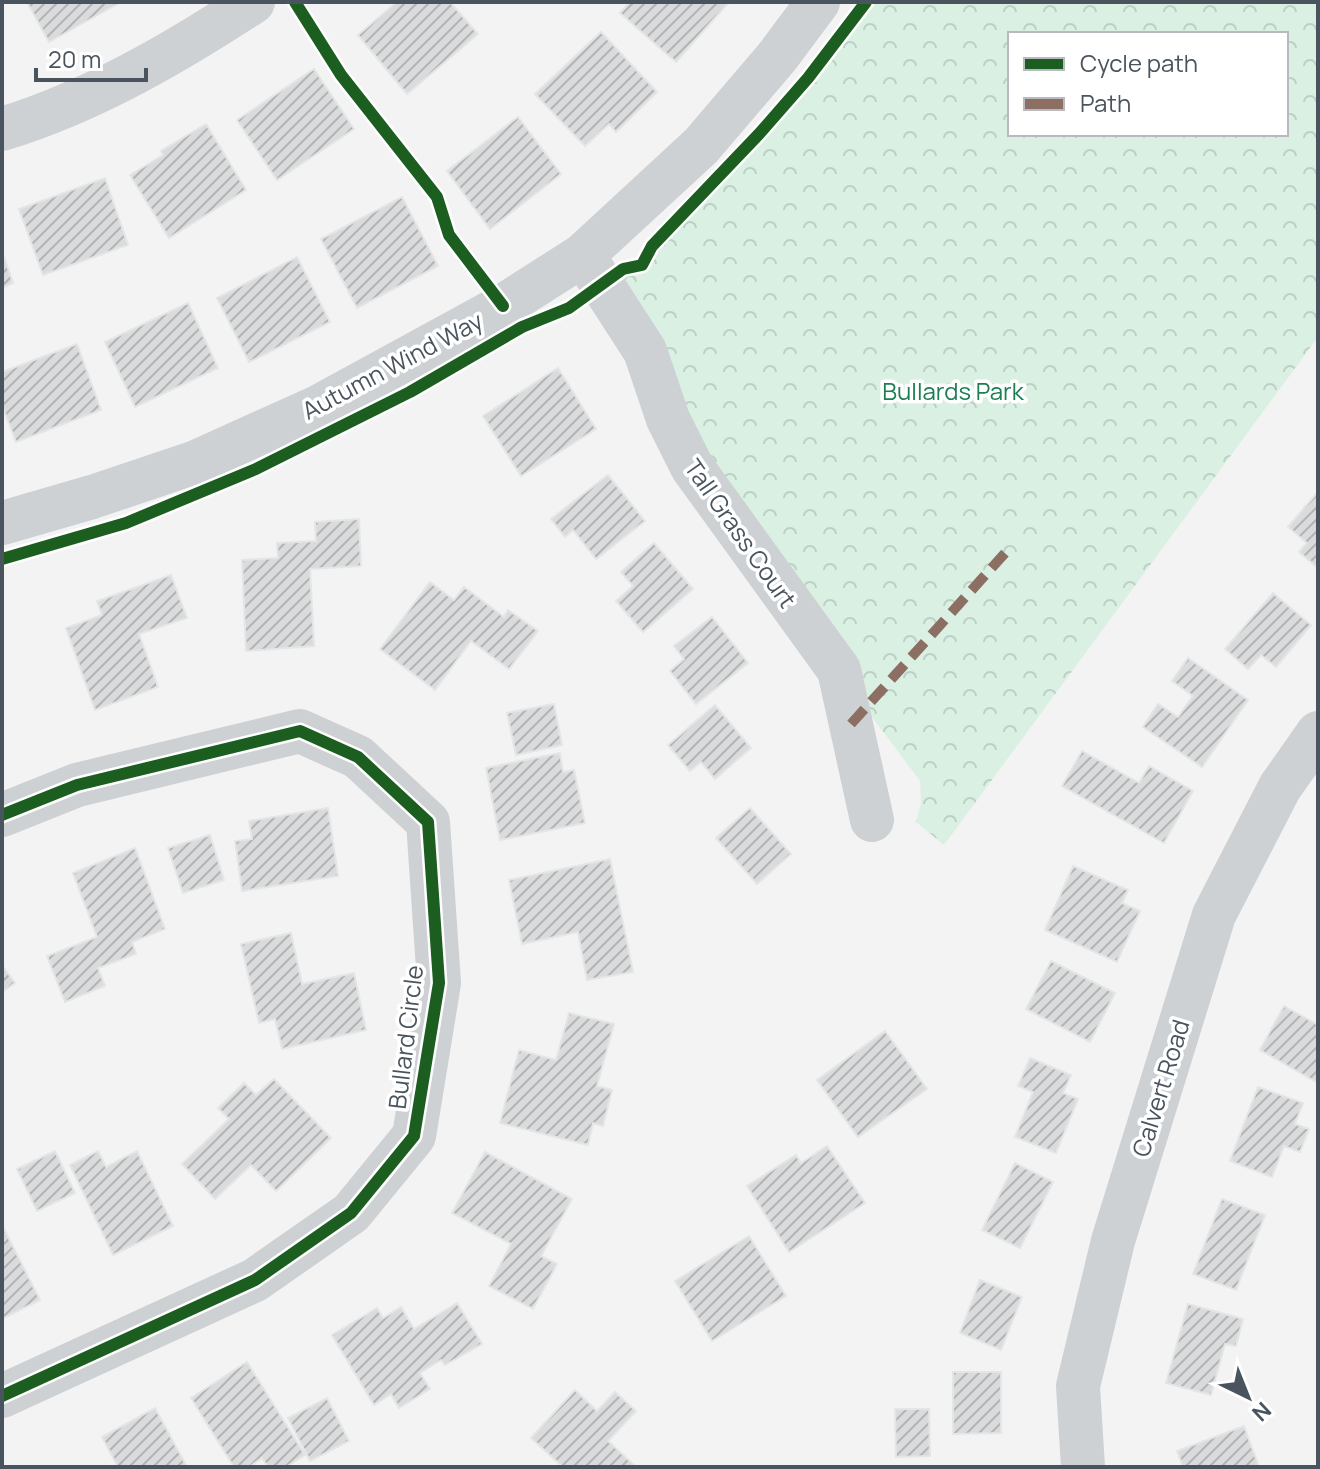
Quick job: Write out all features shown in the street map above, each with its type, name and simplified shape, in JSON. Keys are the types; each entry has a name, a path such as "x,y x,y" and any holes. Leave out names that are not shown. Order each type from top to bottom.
{"street":[{"path":"2,129 41,117 185,47 253,2"},
{"name":"Autumn Wind Way","path":"2,523 196,462 318,407 503,306 583,255 701,146 777,57 818,2"},
{"name":"Tall Grass Court","path":"583,255 645,351 668,419 692,467 839,670 872,820"},
{"name":"Bullard Circle","path":"2,815 77,785 300,731 358,757 428,822 439,983 414,1136 351,1213 255,1280 2,1396"},
{"name":"Calvert Road","path":"1083,1467 1078,1386 1113,1241 1214,915 1280,787 1318,733"}],"green space":[{"name":"Bullards Park","path":"876,2 1318,2 1318,337 944,845 916,822 921,804 920,781 698,485 597,292 711,191 812,82"}],"building":[{"path":"27,2 121,2 49,42"},
{"path":"397,2 450,2 478,34 407,94 358,35"},
{"path":"630,2 729,2 676,62 620,13"},
{"path":"601,32 657,92 616,132 609,124 585,146 535,94"},
{"path":"314,69 354,129 277,180 237,120"},
{"path":"518,117 561,174 490,229 447,171"},
{"path":"206,124 246,190 169,238 130,175 163,155 161,151"},
{"path":"105,178 128,245 43,275 19,209"},
{"path":"402,197 438,266 357,308 321,239"},
{"path":"2,251 13,283 2,288"},
{"path":"297,257 330,322 249,362 217,298"},
{"path":"188,303 218,368 135,407 105,342"},
{"path":"77,344 101,410 16,442 2,405 2,372"},
{"path":"558,368 596,429 521,476 483,416"},
{"path":"608,475 645,521 596,559 573,530 565,537 551,519"},
{"path":"1316,494 1318,568 1299,552 1307,543 1288,527"},
{"path":"359,519 361,566 310,569 314,646 246,651 242,560 278,558 277,543 316,541 315,522"},
{"path":"654,543 693,589 643,632 616,601 633,586 621,572"},
{"path":"171,575 187,618 139,634 158,687 95,710 66,628 102,615 97,601"},
{"path":"430,582 454,600 464,587 504,617 508,610 538,631 509,669 471,641 435,690 380,649"},
{"path":"1273,593 1311,625 1276,667 1261,655 1248,669 1225,649"},
{"path":"712,617 748,663 696,704 670,671 684,659 674,646"},
{"path":"1188,658 1248,700 1202,767 1143,727 1158,704 1178,717 1193,696 1172,681"},
{"path":"554,704 562,745 516,755 507,713"},
{"path":"715,705 751,748 715,779 701,762 690,771 668,745"},
{"path":"1082,751 1139,783 1149,766 1193,791 1164,843 1062,786"},
{"path":"560,753 563,772 574,770 585,823 500,840 486,768"},
{"path":"328,808 338,876 242,891 235,841 252,839 249,821"},
{"path":"750,808 791,854 757,884 716,838"},
{"path":"210,835 224,880 183,893 168,848"},
{"path":"135,848 165,929 132,942 136,954 98,968 105,986 65,1002 47,956 97,937 73,873"},
{"path":"610,859 633,972 587,980 578,932 522,944 509,880"},
{"path":"1073,866 1128,890 1122,903 1140,911 1117,962 1045,930"},
{"path":"291,933 302,984 354,973 366,1030 282,1049 275,1019 259,1023 241,944"},
{"path":"1051,961 1115,993 1090,1042 1026,1009"},
{"path":"2,965 15,983 2,992"},
{"path":"1284,1006 1318,1025 1318,1083 1260,1050"},
{"path":"569,1013 614,1024 597,1086 612,1090 603,1126 593,1123 588,1145 500,1123 519,1050 556,1060"},
{"path":"885,1031 927,1089 858,1137 817,1080"},
{"path":"1030,1058 1071,1075 1063,1093 1078,1099 1056,1153 1015,1137 1033,1092 1018,1086"},
{"path":"274,1079 331,1138 276,1191 251,1165 215,1199 182,1164 229,1119 218,1108 244,1083 256,1095"},
{"path":"1258,1087 1303,1103 1295,1124 1309,1129 1300,1152 1284,1146 1272,1177 1230,1161"},
{"path":"827,1146 865,1203 789,1252 747,1186 796,1155 801,1163"},
{"path":"55,1151 75,1193 37,1211 17,1169"},
{"path":"98,1151 106,1167 137,1151 173,1226 113,1255 70,1165"},
{"path":"485,1152 572,1199 541,1256 557,1264 533,1309 489,1286 511,1244 452,1213"},
{"path":"1015,1163 1053,1182 1020,1248 982,1230"},
{"path":"1222,1199 1265,1215 1236,1290 1193,1274"},
{"path":"2,1225 40,1300 2,1319"},
{"path":"749,1236 786,1296 712,1341 675,1281"},
{"path":"980,1280 1022,1297 1001,1350 960,1333"},
{"path":"457,1303 482,1344 445,1365 441,1360 420,1373 430,1389 399,1408 391,1394 374,1405 332,1335 377,1308 383,1318 401,1307 414,1329"},
{"path":"1188,1304 1243,1319 1236,1346 1225,1344 1211,1395 1166,1383"},
{"path":"247,1362 305,1455 286,1467 268,1467 262,1458 249,1467 234,1467 191,1398"},
{"path":"953,1372 1001,1372 1001,1433 953,1434"},
{"path":"575,1390 597,1411 615,1392 636,1411 608,1441 633,1467 563,1467 531,1438"},
{"path":"327,1398 349,1441 310,1461 288,1418"},
{"path":"155,1408 187,1467 118,1467 102,1437"},
{"path":"895,1409 929,1409 930,1456 896,1457"},
{"path":"1244,1426 1259,1467 1183,1467 1177,1451"}],"marked path":[{"path":"851,724 1006,552"}],"cycle path":[{"path":"295,2 341,75 437,197 449,235 503,306"},
{"path":"2,559 126,523 256,469 410,392 522,327 569,308 623,269 642,265 652,246 808,78 866,2"},
{"path":"2,815 77,785 300,731 358,757 428,822 439,983 414,1136 351,1213 255,1280 2,1396"}]}
